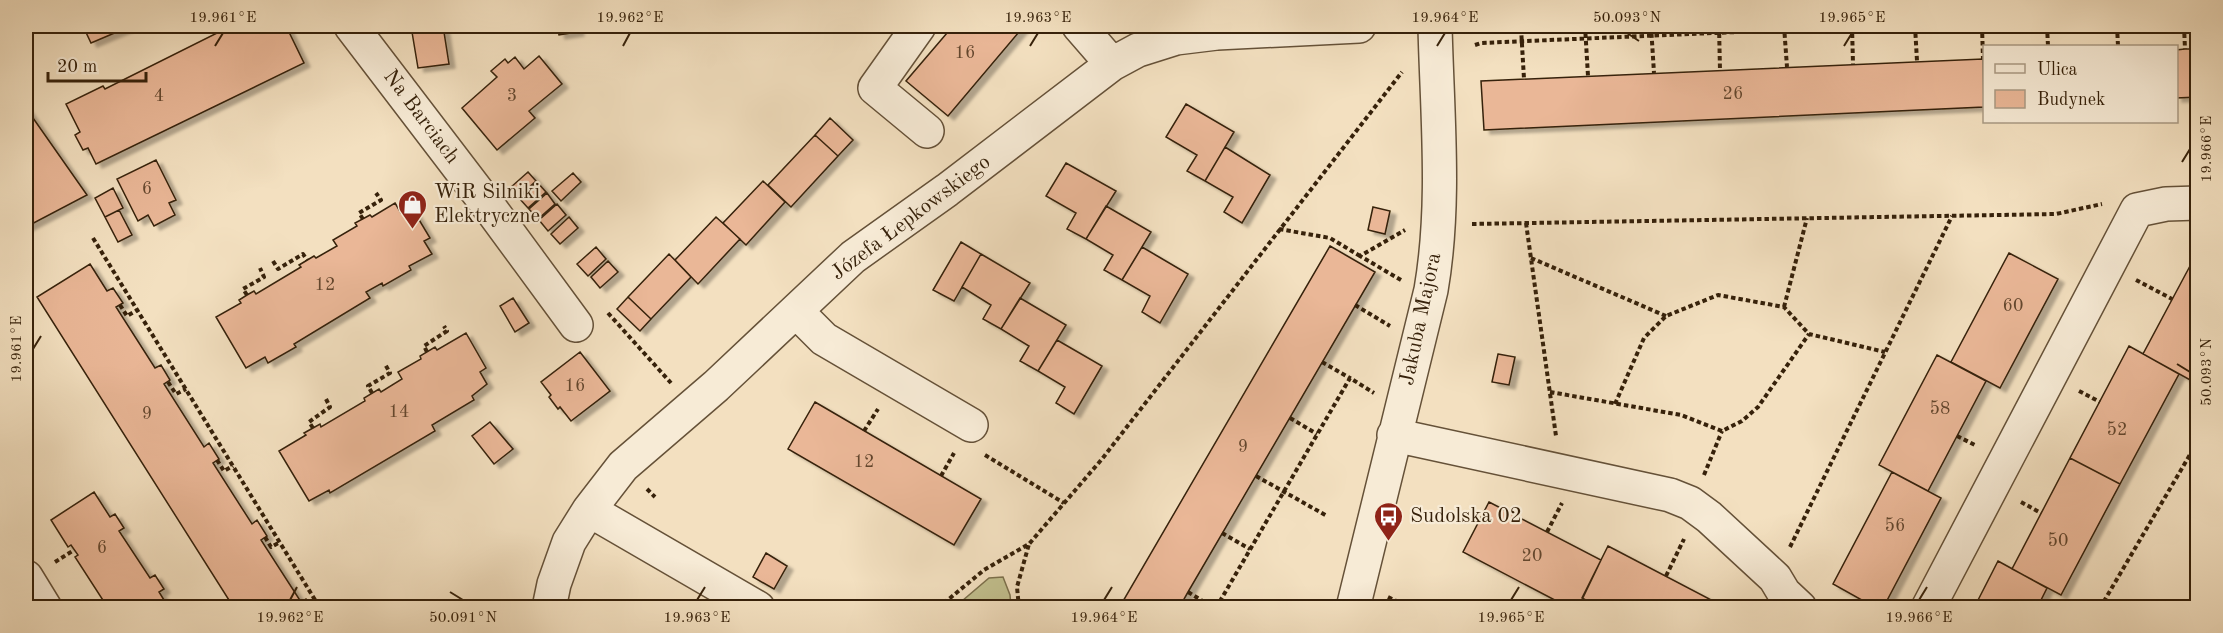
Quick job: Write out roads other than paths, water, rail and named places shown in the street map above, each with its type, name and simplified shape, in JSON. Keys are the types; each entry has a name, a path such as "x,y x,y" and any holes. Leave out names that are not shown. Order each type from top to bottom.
{"street":[{"name":"Na Barciach","path":"351,26 576,325"},
{"path":"919,26 875,88 927,131"},
{"path":"1079,26 1112,64"},
{"name":"Józefa Łepkowskiego","path":"549,608 554,584 569,542 589,510 623,466 716,386 854,257 947,190 1112,64 1138,50 1176,38 1217,33 1359,26"},
{"name":"Jakuba Majora","path":"1366,601 1394,435 1431,290 1436,259 1439,88 1435,26"},
{"path":"1928,608 2137,210 2166,204 2198,202"},
{"path":"796,311 824,339 966,433"},
{"path":"1394,435 1670,495 1690,503 1709,517 1775,578 1784,593 1800,608"},
{"path":"589,510 758,608"}],"place":[{"name":"WiR Silniki Elektryczne","path":"413,230"},
{"name":"Sudolska 02","path":"1389,542"}]}
